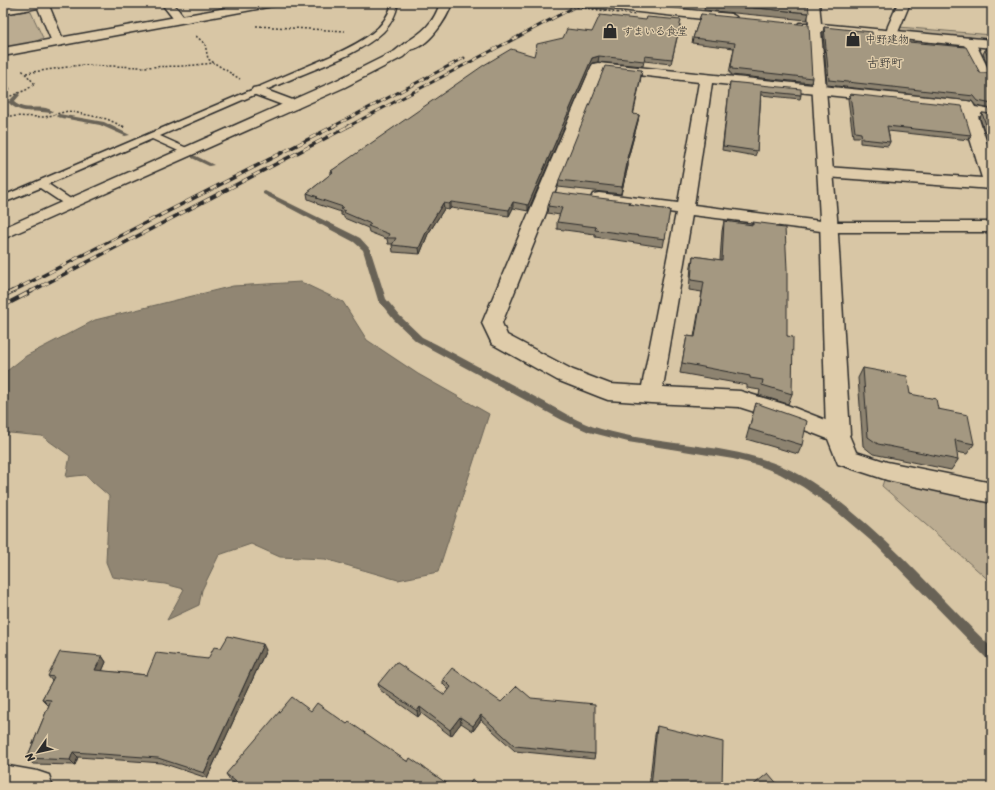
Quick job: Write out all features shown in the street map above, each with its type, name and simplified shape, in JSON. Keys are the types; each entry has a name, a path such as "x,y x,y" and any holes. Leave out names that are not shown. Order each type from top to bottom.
{"street":[{"path":"3,10 42,3 58,42"},
{"path":"167,3 180,20"},
{"path":"3,52 273,3"},
{"path":"3,234 186,151 340,84 398,54 431,33 444,15 446,3"},
{"path":"583,3 746,20"},
{"path":"813,3 821,91 826,172 838,434 846,458 887,471 992,493"},
{"path":"892,34 893,26 902,10 904,3"},
{"path":"409,46 427,25 431,11"},
{"path":"792,24 992,44"},
{"path":"969,42 985,68"},
{"path":"826,172 992,184 967,105 598,67 554,193 492,323 500,339 565,375 608,392 740,400 779,411 838,434"},
{"path":"652,395 706,79"},
{"path":"258,91 293,105"},
{"path":"969,111 992,114"},
{"path":"585,196 829,227 992,227"},
{"path":"3,781 37,787"}],"lane":[{"path":"3,200 332,59 368,39 382,29 394,10 395,3"},
{"path":"152,136 186,151"},
{"path":"41,184 71,204"}],"path":[{"path":"545,3 636,15"},
{"path":"180,20 205,44 208,59 258,91"},
{"path":"256,26 349,32 368,39"},
{"path":"26,73 81,65 141,67 185,66 214,63"},
{"path":"3,99 26,90 35,84 21,69"},
{"path":"3,112 9,116 45,117 68,111 108,119 148,137 152,136"}],"shaded area":[{"path":"30,10 43,38 32,43 3,48 3,15"},
{"path":"899,27 992,35 992,42 898,35"},
{"path":"301,282 343,302 367,340 418,374 489,414 438,572 398,580 325,559 280,557 251,544 219,555 202,590 199,605 167,620 184,589 165,584 112,577 106,562 109,496 85,475 66,477 70,456 42,436 10,433 3,437 3,374 26,356 95,320 233,286"},
{"path":"887,471 992,493 992,583 882,486"}],"building":[{"path":"705,3 808,3 809,13"},
{"path":"701,14 809,25 812,78 732,69 731,67 735,43 693,38"},
{"path":"600,15 646,20 647,17 681,20 672,59 645,56 644,61 599,56 592,58 528,205 513,202 509,210 451,202 449,204 443,203 428,228 419,248 392,245 396,238 387,238 389,234 368,226 371,224 343,212 345,211 340,209 343,207 316,198 318,197 307,193 333,172 331,171 484,65 511,49 534,56 537,44 563,38 567,29 592,32"},
{"path":"824,27 872,32 873,39 966,47 980,73 990,73 992,71 992,104 978,101 974,96 829,80"},
{"path":"985,50 992,50 992,66"},
{"path":"605,66 642,70 633,114 639,115 627,158 622,187 559,180"},
{"path":"730,82 801,89 801,95 761,91 757,151 723,146"},
{"path":"850,94 962,106 971,135 887,126 890,142 862,139 861,133 855,132"},
{"path":"982,113 992,114 992,137 990,137"},
{"path":"553,192 630,202 629,204 670,210 665,239 595,230 596,227 557,222 562,208 548,206"},
{"path":"724,221 753,225 753,222 776,225 776,227 785,228 787,269 787,336 793,337 792,394 762,385 763,380 750,378 750,376 682,363 687,336 695,337 704,282 691,280 693,256 722,260"},
{"path":"863,368 907,376 910,394 936,399 938,409 968,415 974,444 955,440 958,460 878,444 868,437"},
{"path":"756,403 807,421 802,445 749,429"},
{"path":"228,636 263,644 204,773 158,758 73,752 70,760 27,758 51,700 42,699 54,677 48,676 60,652 102,656 95,670 147,675 156,653 208,659 214,647 221,648"},
{"path":"396,662 445,695 451,687 443,679 452,668 501,702 517,686 531,698 595,704 595,754 515,746 481,715 473,726 460,717 450,730 420,707 417,711 378,684"},
{"path":"292,697 311,711 317,703 347,724 349,722 408,762 410,758 452,787 243,787 226,774"},
{"path":"657,726 723,742 722,787 651,787"},
{"path":"768,773 780,787 751,787"},
{"path":"472,780 483,787 468,787"}],"waterway":[{"path":"3,87 8,89"},
{"path":"17,95 11,102 24,110 40,109 50,111"},
{"path":"59,116 102,123 127,135"},
{"path":"194,157 211,165"},
{"path":"265,193 357,240 366,249 382,300 397,318 419,339 565,417 593,430 628,439 733,455 759,462 783,471 807,484 833,502 880,543 992,656"}],"railway":[{"path":"347,127 582,3"},
{"path":"332,127 464,58"},
{"path":"11,292 334,126"},
{"path":"30,292 349,126"},
{"path":"3,306 32,291"},
{"path":"3,296 11,292"}],"place":[{"name":"すまいる食堂","path":"610,31"},
{"name":"中野建物","path":"853,39"}],"district":[{"name":"古野町","path":"885,63"}]}
